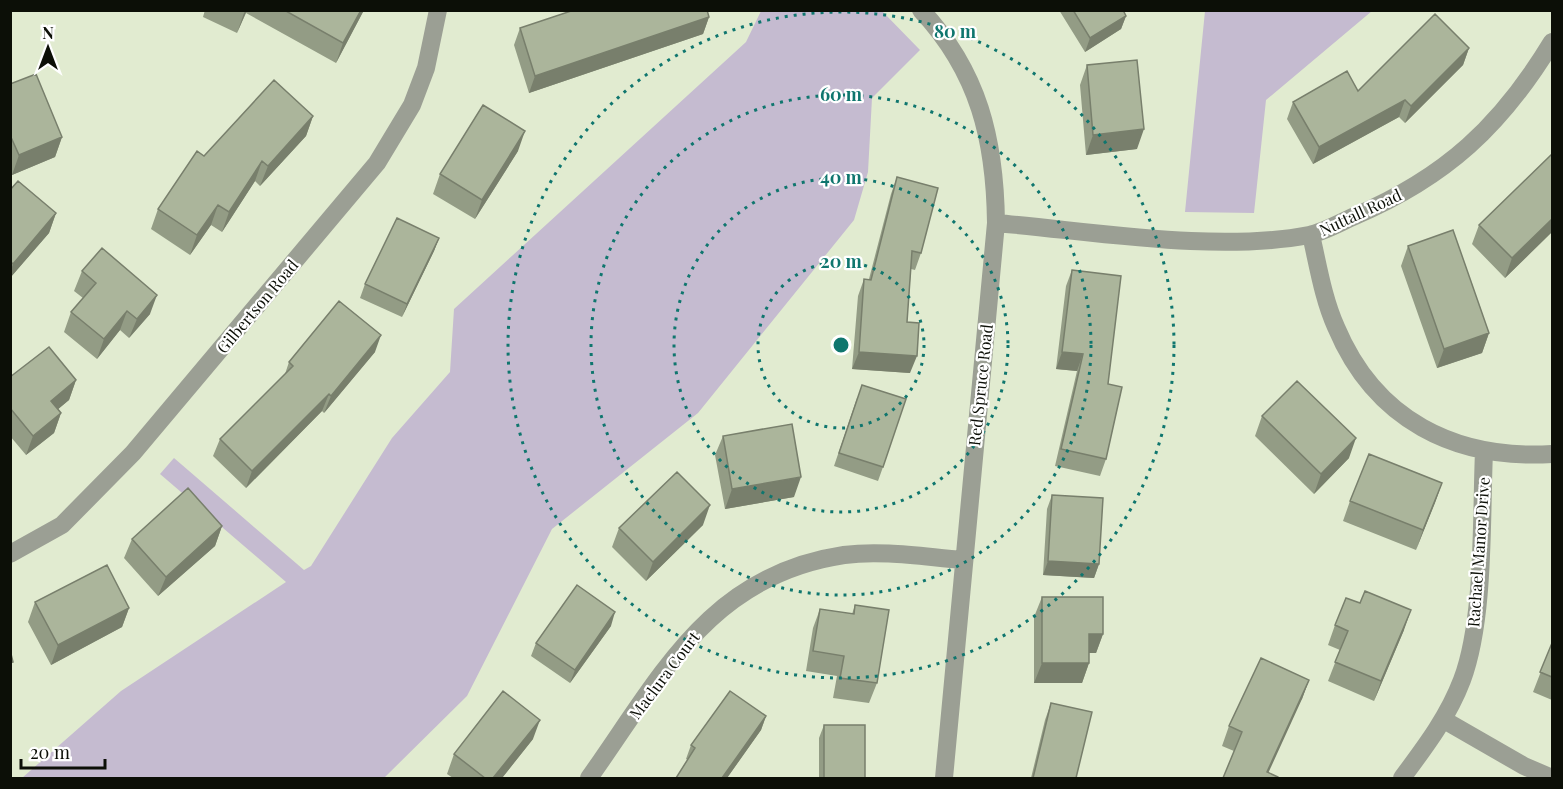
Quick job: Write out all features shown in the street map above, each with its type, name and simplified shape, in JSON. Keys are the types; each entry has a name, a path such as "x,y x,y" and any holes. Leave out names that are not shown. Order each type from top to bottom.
{"street":[{"name":"Gilbertson Road","path":"10,554 62,525 133,453 377,163 412,105 426,68 438,10"},
{"name":"Red Spruce Road","path":"921,10 937,27 961,64 980,104 990,141 996,178 996,223 944,778"},
{"name":"Nuttall Road","path":"996,223 1195,241 1275,239 1311,235 1389,201 1435,174 1481,136 1505,111 1527,84 1552,42"},
{"path":"1311,235 1335,326 1358,368 1386,401 1421,427 1451,442 1484,452 1522,456 1552,454"},
{"name":"Rachael Manor Drive","path":"1402,778 1444,720 1463,679 1476,618 1484,452"},
{"name":"Maclura Court","path":"589,778 686,642 709,618 743,591 788,569 809,562 846,555 884,554 963,560"},
{"path":"1444,720 1524,766 1552,778"}],"shaded area":[{"path":"761,11 882,11 920,50 872,98 868,172 854,220 698,413 552,529 467,696 384,778 22,778 121,691 286,582 160,474 174,458 304,570 311,566 392,438 450,372 454,309 746,42"},
{"path":"1205,11 1372,11 1266,100 1254,213 1185,212"}],"building":[{"path":"284,10 361,10 343,43"},
{"path":"574,10 707,10 709,17 535,76 520,28"},
{"path":"1073,10 1123,10 1126,16 1090,38"},
{"path":"1435,14 1469,48 1411,106 1405,100 1319,147 1293,102 1347,71 1358,91"},
{"path":"1137,60 1144,129 1093,135 1087,65"},
{"path":"36,74 62,137 19,155 10,135 10,84"},
{"path":"274,80 313,116 268,166 262,161 229,212 218,205 197,235 158,209 197,151 204,156"},
{"path":"483,105 525,131 482,200 440,174"},
{"path":"1552,154 1552,219 1512,258 1479,225"},
{"path":"897,177 938,188 921,253 912,251 907,322 919,323 917,356 859,352 864,279 871,280"},
{"path":"18,181 56,213 13,264 10,261 10,190"},
{"path":"397,218 439,238 407,304 365,284"},
{"path":"1453,230 1489,333 1444,349 1408,246"},
{"path":"102,248 157,295 137,319 127,311 104,339 71,312 96,283 82,271"},
{"path":"1072,270 1121,276 1108,384 1122,387 1106,459 1061,449 1083,354 1062,352"},
{"path":"339,301 381,335 331,396 329,394 252,471 220,439 293,366 289,362"},
{"path":"49,347 76,380 51,401 61,413 33,436 10,408 10,377"},
{"path":"1297,381 1356,438 1321,474 1262,416"},
{"path":"862,385 906,399 883,467 839,453"},
{"path":"792,424 801,477 732,489 723,436"},
{"path":"1369,454 1442,483 1423,530 1350,501"},
{"path":"677,472 710,505 653,562 619,528"},
{"path":"188,488 222,526 166,577 132,539"},
{"path":"1052,495 1103,498 1099,564 1048,561"},
{"path":"107,565 129,608 58,645 35,602"},
{"path":"577,585 615,612 575,670 536,643"},
{"path":"1365,591 1411,610 1381,681 1335,662 1348,631 1335,625 1346,598 1360,603"},
{"path":"1042,597 1103,597 1103,634 1089,634 1089,663 1042,663"},
{"path":"855,605 889,610 877,683 840,678 844,656 813,651 820,609 854,614"},
{"path":"1552,643 1552,677 1540,672"},
{"path":"1261,658 1309,680 1267,772 1278,778 1223,778 1242,732 1229,726"},
{"path":"503,691 540,720 493,778 485,778 454,754"},
{"path":"730,691 766,716 722,778 676,778 695,748 691,745"},
{"path":"1051,703 1092,712 1076,778 1033,778"},
{"path":"824,725 865,725 865,778 824,778"}]}
